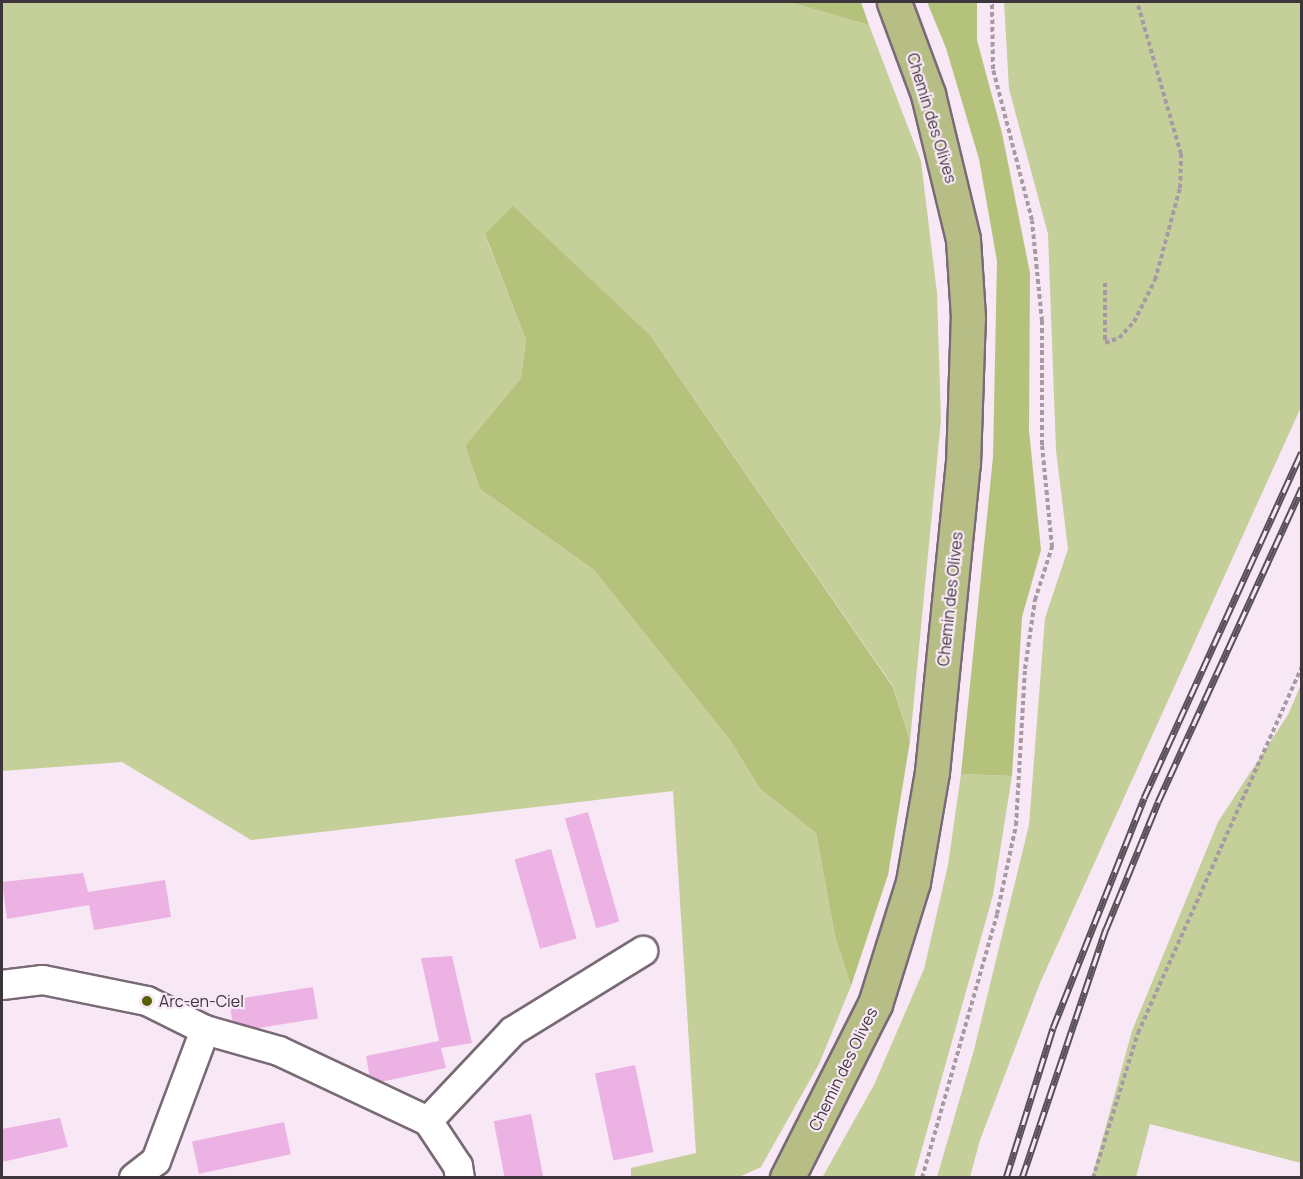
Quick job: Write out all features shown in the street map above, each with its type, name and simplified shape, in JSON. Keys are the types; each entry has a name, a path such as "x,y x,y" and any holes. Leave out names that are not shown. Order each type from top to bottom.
{"main road":[{"name":"Chemin des Olives","path":"787,1178 875,1004 913,882 932,772 963,464 968,317 963,238 951,175 928,94 894,2"}],"street":[{"path":"428,1121 513,1031 643,951"},
{"path":"2,985 43,980 147,1001 205,1030 279,1051 428,1121 458,1166 460,1178"},
{"path":"135,1177 156,1161 205,1030"}],"path":[{"path":"922,1178 997,914 1014,837 1025,669 1035,600 1052,547 1042,445 1042,321 1032,220 993,69 992,2"},
{"path":"1105,283 1105,343 1119,338 1134,322 1150,290 1180,188 1181,154 1137,2"},
{"path":"1093,1178 1138,1033 1302,667"}],"green space":[{"path":"2,2 789,2 869,25 921,161 937,293 941,420 910,741 893,686 650,335 513,207 485,235 526,340 521,378 465,446 480,489 594,570 730,740 760,789 816,833 835,936 851,986 819,1064 761,1167 739,1177 631,1177 631,1168 696,1153 673,791 251,840 122,762 2,771"},
{"path":"789,2 861,2 869,25"},
{"path":"927,2 977,2 977,40 1002,133 1030,273 1029,430 1041,550 1022,617 1012,776 961,774 993,457 997,261 979,159 946,48"},
{"path":"1004,2 1301,2 1301,407 1040,983 980,1140 970,1177 937,1177 974,1050 1029,825 1045,618 1068,549 1056,450 1048,234 1009,89"},
{"path":"513,206 650,335 893,687 910,741 888,875 851,986 835,936 816,833 760,789 730,740 594,570 480,489 465,446 521,378 526,340 485,234"},
{"path":"1301,684 1301,1163 1150,1124 1136,1177 1092,1177 1132,1031 1218,822 1289,713"},
{"path":"961,774 1012,776 993,895 914,1177 822,1178 874,1085 924,969 948,865"}],"building":[{"path":"588,812 619,922 596,928 565,819"},
{"path":"551,849 577,938 540,949 514,859"},
{"path":"83,873 88,892 165,880 171,917 94,930 89,905 7,919 2,882"},
{"path":"452,956 472,1043 441,1048 446,1068 371,1084 366,1056 439,1041 421,958"},
{"path":"313,987 318,1019 234,1032 229,1000"},
{"path":"635,1065 654,1152 613,1161 595,1074"},
{"path":"531,1114 543,1178 505,1178 494,1121"},
{"path":"60,1118 68,1147 2,1162 2,1129"},
{"path":"284,1122 291,1154 199,1174 192,1142"}],"railway":[{"path":"1006,1178 1053,1028 1144,798 1302,452"},
{"path":"1022,1178 1106,929 1158,802 1302,487"}],"place":[{"name":"Arc-en-Ciel","path":"147,1001"}]}
